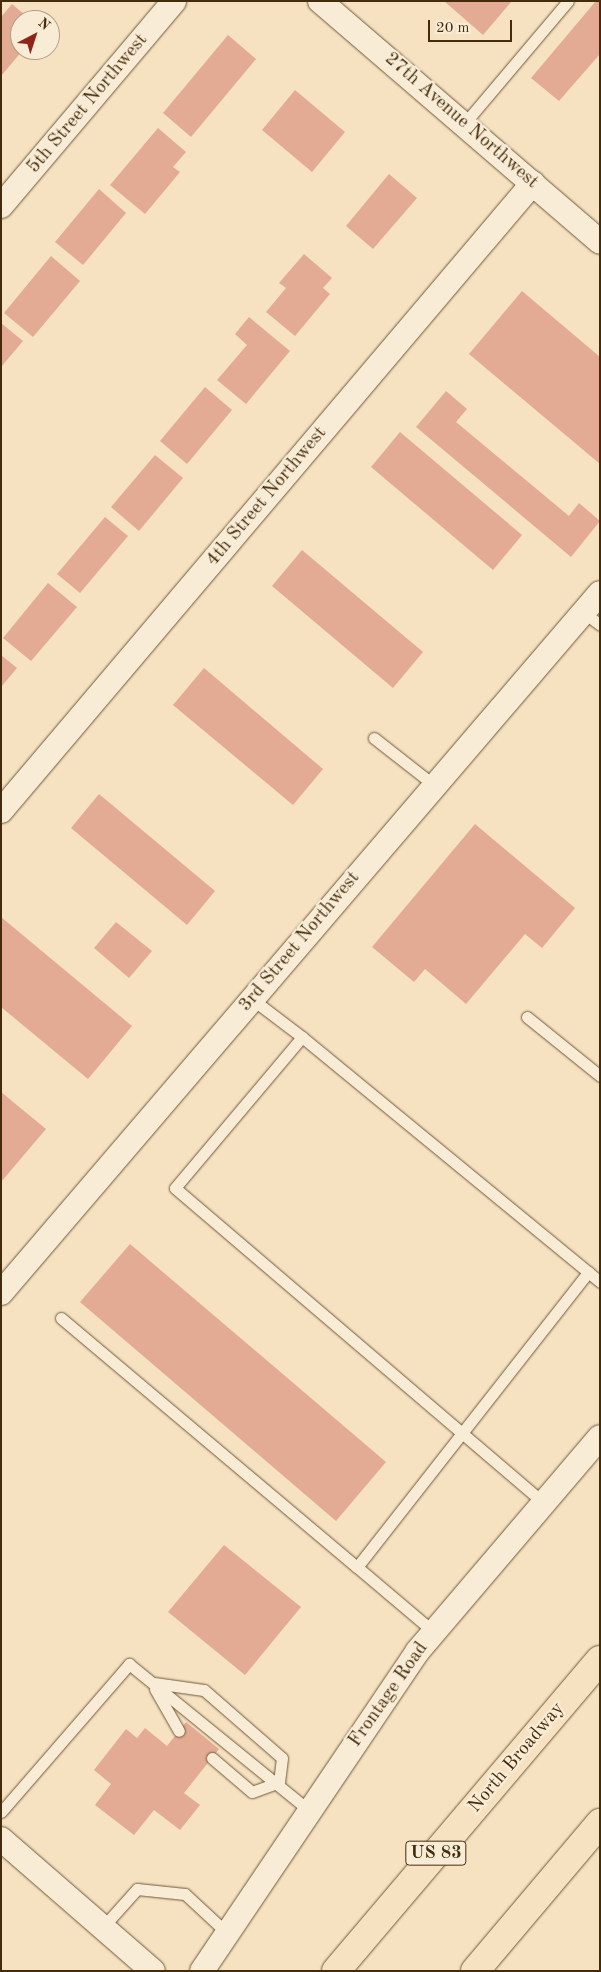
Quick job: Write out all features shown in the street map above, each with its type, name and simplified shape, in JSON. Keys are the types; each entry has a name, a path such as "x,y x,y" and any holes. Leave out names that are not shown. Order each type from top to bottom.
{"main road":[{"name":"North Broadway","path":"336,1971 600,1660"},
{"path":"475,1971 600,1823"}],"street":[{"name":"5th Street Northwest","path":"1,206 174,1"},
{"name":"27th Avenue Northwest","path":"320,1 533,183 597,234"},
{"name":"4th Street Northwest","path":"1,811 533,183"},
{"name":"3rd Street Northwest","path":"1,1293 434,785 592,619 600,593"},
{"name":"Frontage Road","path":"202,1971 434,1632 545,1504 600,1437"},
{"path":"1,1839 153,1971"}],"lane":[{"path":"464,124 568,1"},
{"path":"374,738 434,785"},
{"path":"252,999 302,1037 600,1282"},
{"path":"527,1017 600,1076"},
{"path":"302,1037 174,1188 545,1504"},
{"path":"357,1568 588,1272"},
{"path":"61,1318 434,1632"},
{"path":"1,1812 129,1664 279,1782 310,1811"},
{"path":"152,1683 204,1690 282,1758 279,1782"},
{"path":"152,1683 180,1731"},
{"path":"212,1758 252,1792 279,1782"},
{"path":"102,1927 137,1889 185,1894 227,1933"}],"building":[{"path":"444,1 512,1 483,35"},
{"path":"596,1 600,1 600,54 559,101 531,78"},
{"path":"12,4 19,10 10,10 10,60 15,60 1,76 1,17"},
{"path":"228,35 256,59 191,137 163,113"},
{"path":"295,90 345,132 312,172 262,130"},
{"path":"158,128 186,152 173,167 180,172 145,214 110,185"},
{"path":"389,174 417,198 373,249 346,226"},
{"path":"99,189 126,213 83,265 55,242"},
{"path":"304,254 332,278 323,288 330,294 295,336 266,312 286,288 279,283"},
{"path":"51,256 80,281 33,337 4,313"},
{"path":"522,291 600,357 600,464 469,354"},
{"path":"249,317 290,351 246,404 217,380 247,345 235,334"},
{"path":"1,323 23,341 1,367"},
{"path":"205,387 232,410 187,464 160,441"},
{"path":"446,391 467,409 456,422 569,516 579,503 600,521 571,557 416,427"},
{"path":"400,432 522,535 493,570 371,467"},
{"path":"155,455 183,478 139,531 111,507"},
{"path":"105,517 128,536 80,593 57,574"},
{"path":"302,550 423,652 393,688 272,586"},
{"path":"48,583 77,607 31,661 3,638"},
{"path":"1,655 17,668 1,687"},
{"path":"204,668 323,769 293,805 173,705"},
{"path":"99,794 215,891 187,925 71,828"},
{"path":"475,824 575,908 542,948 525,934 466,1004 425,969 414,982 372,947"},
{"path":"1,917 132,1026 88,1079 1,1007"},
{"path":"116,922 152,951 129,978 94,948"},
{"path":"1,1092 46,1129 1,1182"},
{"path":"130,1244 386,1462 336,1521 80,1302"},
{"path":"224,1545 301,1607 245,1675 168,1612"},
{"path":"186,1722 219,1749 184,1793 200,1805 180,1830 154,1810 134,1835 95,1805 111,1784 94,1770 126,1729 137,1738 145,1728 167,1746"}]}
